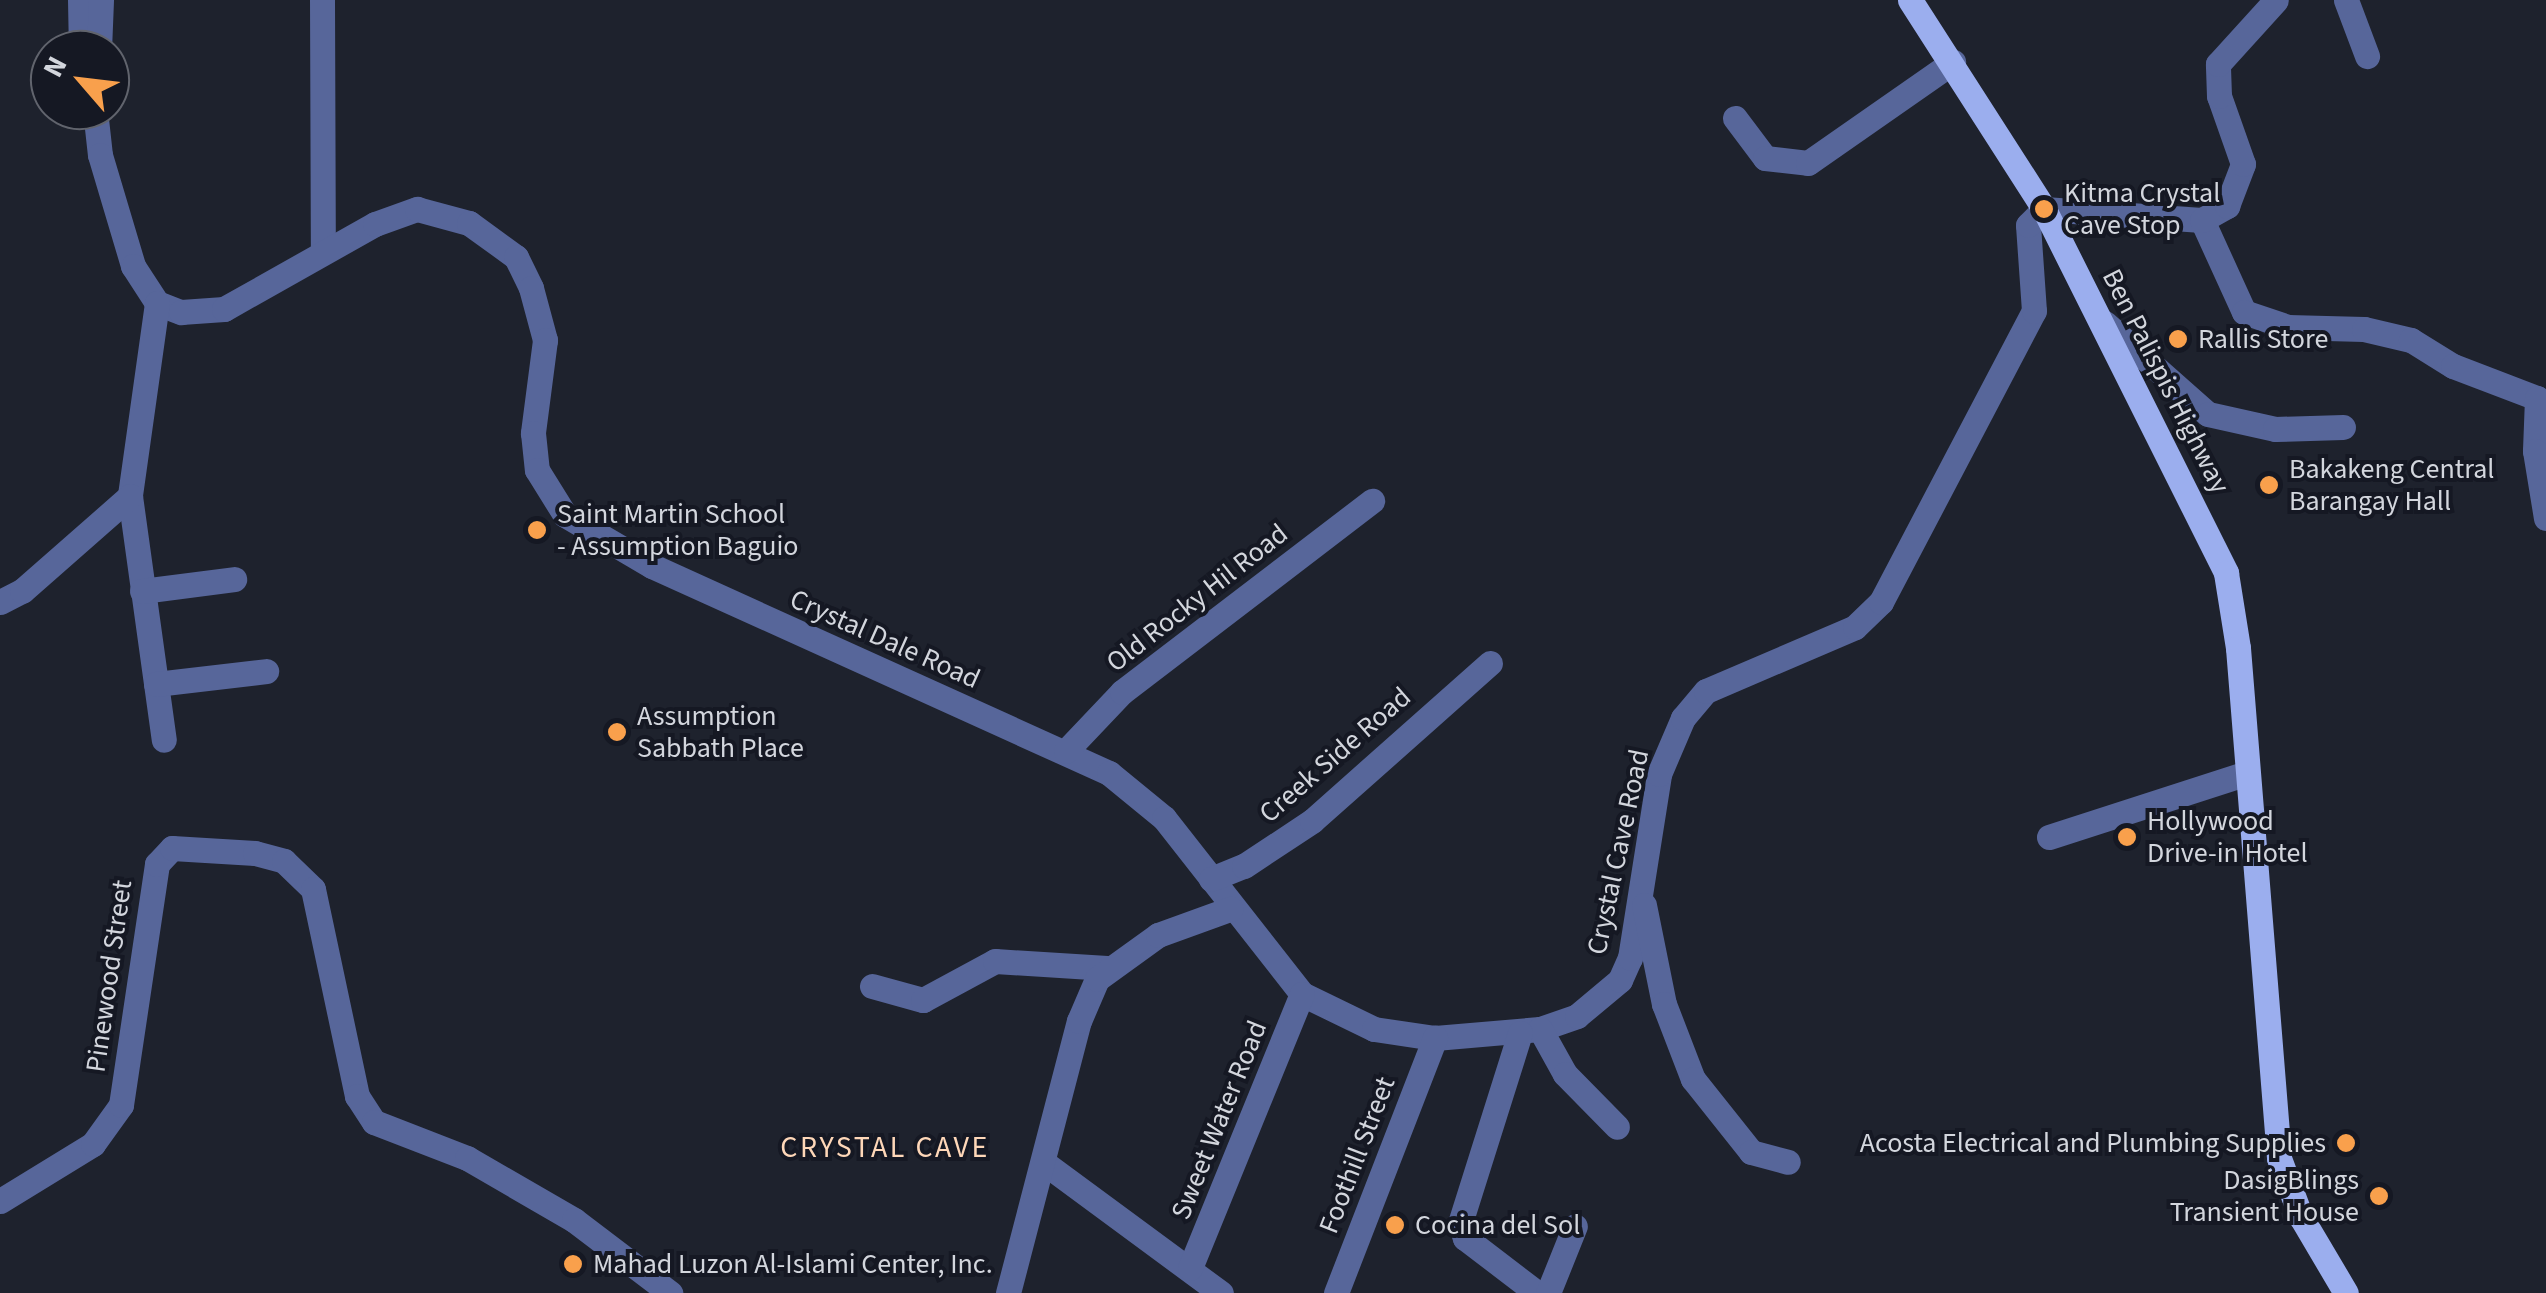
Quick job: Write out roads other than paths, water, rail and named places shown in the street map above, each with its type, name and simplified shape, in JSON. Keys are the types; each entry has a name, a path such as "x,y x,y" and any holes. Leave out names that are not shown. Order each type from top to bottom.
{"main road":[{"name":"Ben Palispis Highway","path":"1910,0 2044,209 2105,324 2226,573 2279,1158 2301,1216 2346,1293"}],"street":[{"path":"80,0 81,30"},
{"path":"100,30 101,0"},
{"path":"322,0 323,252"},
{"path":"2044,209 2202,220 2227,206 2243,164 2219,96 2218,64 2276,0"},
{"path":"2346,0 2367,56"},
{"path":"1734,118 1766,158 1808,163 1952,62"},
{"path":"97,130 100,155 133,266 157,303 130,496 164,740"},
{"name":"Crystal Dale Road","path":"157,303 182,312 224,309 375,224 428,207 493,238 516,257 540,317 545,340 533,433 537,470 565,515 652,566 1066,751 1138,794 1211,879 1230,909"},
{"name":"Crystal Cave Road","path":"1230,909 1302,994 1374,1029 1435,1038 1530,1031 1577,1016 1620,980 1641,890 1659,774 1695,701 1855,627 1881,602 2034,311 2028,224 2044,209"},
{"path":"2202,220 2244,312 2288,327 2364,330 2411,340 2453,366 2542,397 2535,451 2546,518"},
{"path":"2105,324 2187,389 2208,414 2274,428 2343,427"},
{"path":"0,602 22,591 130,496"},
{"name":"Old Rocky Hil Road","path":"1066,751 1122,692 1372,501"},
{"path":"142,592 234,579"},
{"name":"Creek Side Road","path":"1211,879 1244,866 1312,821 1490,664"},
{"path":"156,684 266,671"},
{"path":"2049,837 2244,774"},
{"name":"Pinewood Street","path":"0,1201 94,1144 121,1105 157,864 172,848 255,853 284,861 313,889 357,1096 374,1122 467,1158 574,1220 670,1293"},
{"path":"1641,890 1664,1004 1694,1079 1750,1152 1788,1162"},
{"path":"1008,1293 1079,1021 1107,968 1158,936 1230,909"},
{"path":"872,986 923,1000 994,962 1107,968"},
{"name":"Sweet Water Road","path":"1190,1268 1302,994"},
{"path":"1530,1031 1564,1074 1617,1127"},
{"path":"1530,1031 1460,1222 1465,1238 1538,1293"},
{"name":"Foothill Street","path":"1336,1293 1435,1038"},
{"path":"1043,1162 1221,1293"},
{"path":"1548,1293 1575,1226"}],"place":[{"name":"Kitma Crystal Cave Stop","path":"2044,209"},
{"name":"Rallis Store","path":"2178,339"},
{"name":"Bakakeng Central Barangay Hall","path":"2269,485"},
{"name":"Saint Martin School - Assumption Baguio","path":"537,530"},
{"name":"Assumption Sabbath Place","path":"617,732"},
{"name":"Hollywood Drive-in Hotel","path":"2127,837"},
{"name":"Acosta Electrical and Plumbing Supplies","path":"2346,1143"},
{"name":"DasigBlings Transient House","path":"2379,1196"},
{"name":"Cocina del Sol","path":"1395,1225"},
{"name":"Mahad Luzon Al-Islami Center, Inc.","path":"573,1264"}],"district":[{"name":"CRYSTAL CAVE","path":"885,1148"}]}
